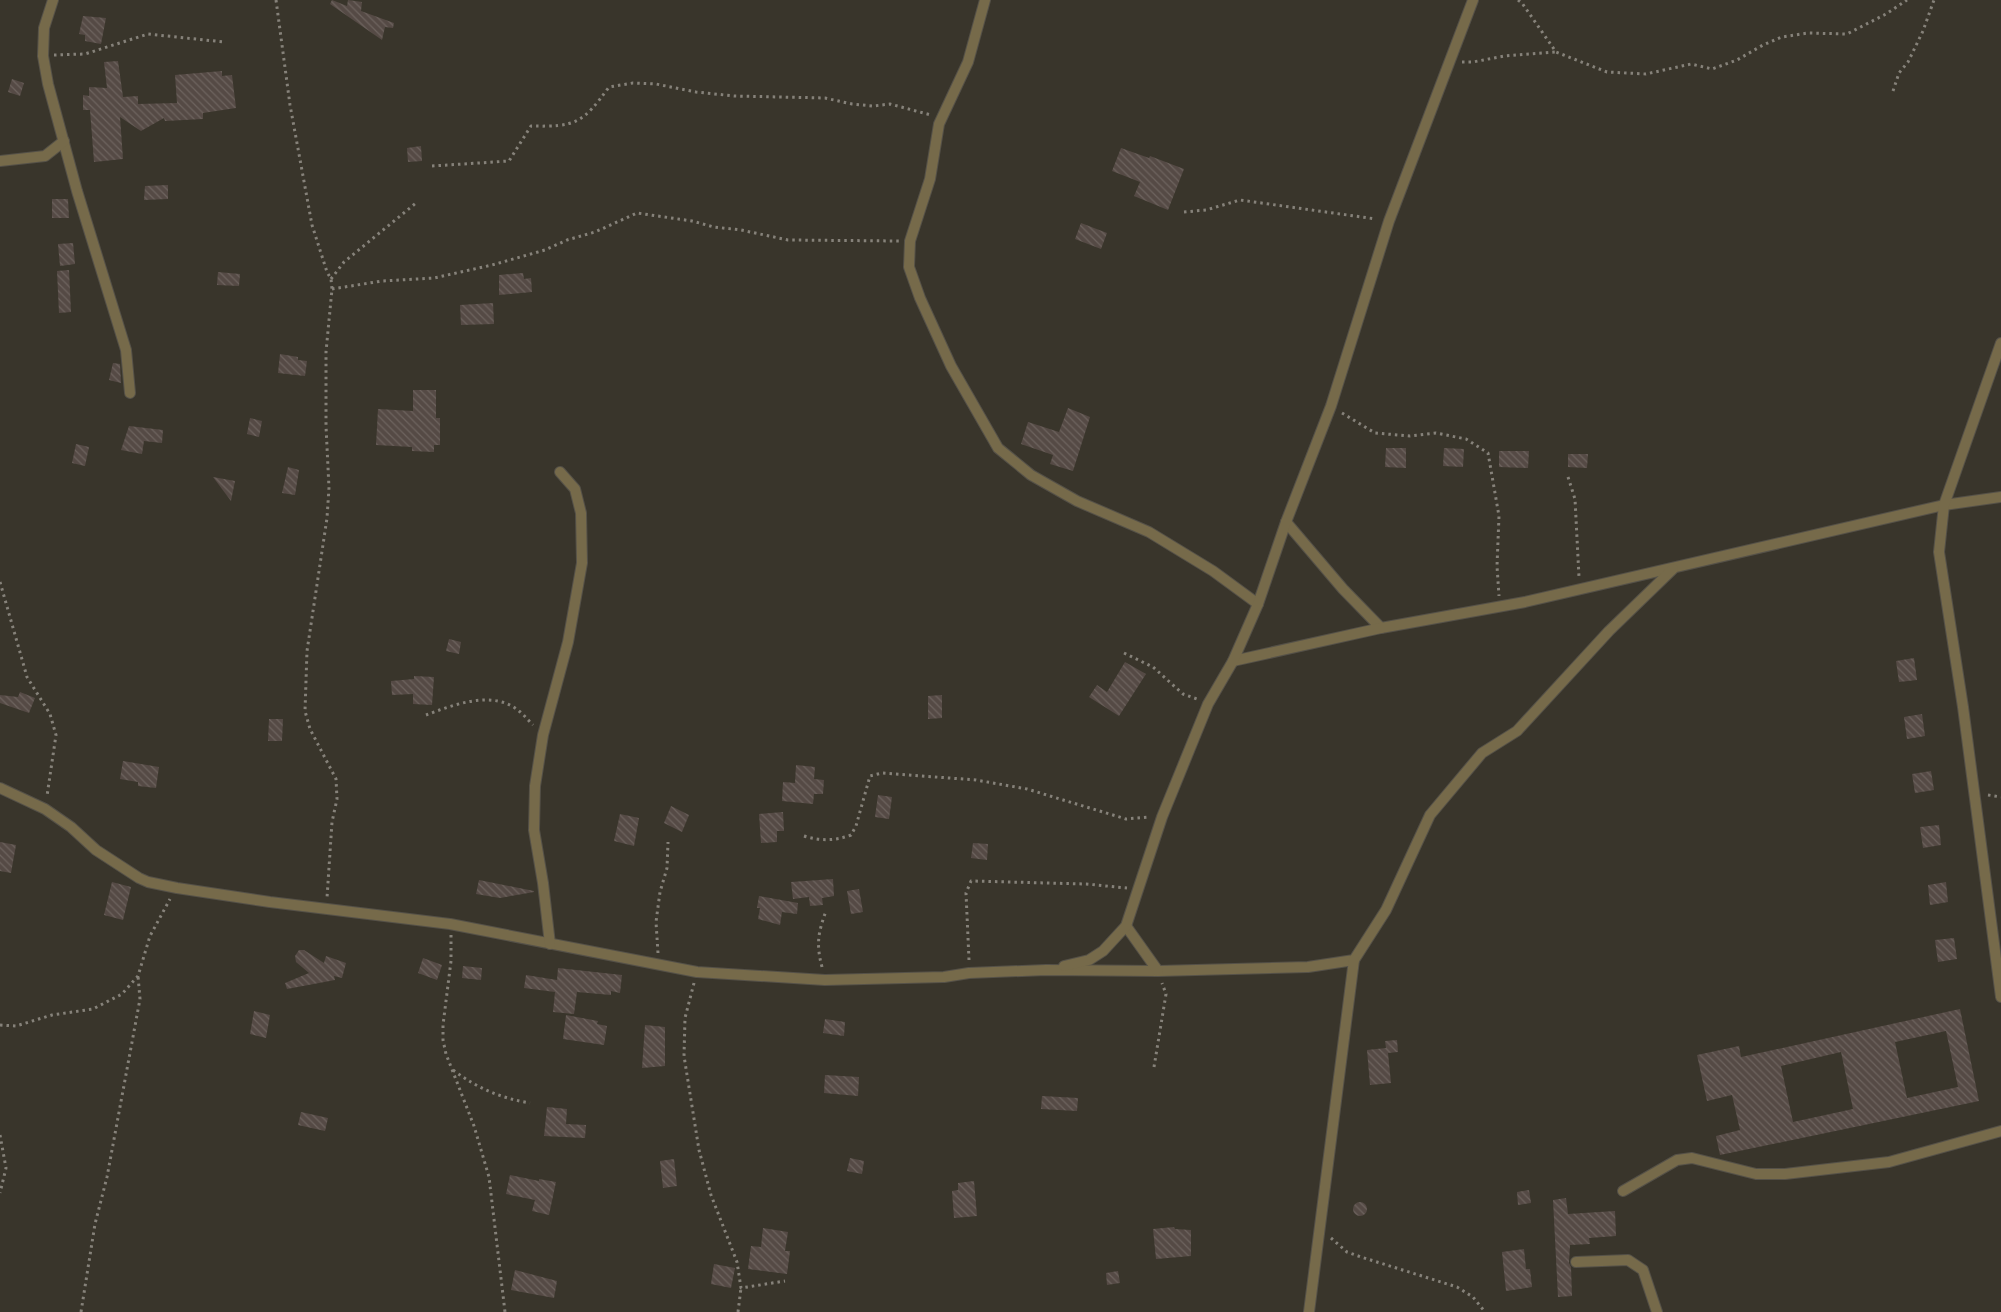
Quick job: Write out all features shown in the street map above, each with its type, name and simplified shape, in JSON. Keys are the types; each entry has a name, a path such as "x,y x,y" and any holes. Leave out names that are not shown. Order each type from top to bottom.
{"street":[{"path":"52,0 44,28 43,56 79,200 126,350 130,392"},
{"path":"985,0 968,62 939,124 930,179 910,241 909,266 920,298 956,374 998,448 1031,475 1077,501 1148,532 1212,571 1258,604"},
{"path":"1046,970 1089,960 1103,950 1126,926 1162,816 1208,704 1232,661 1258,604 1286,522 1332,406 1389,221 1473,0"},
{"path":"0,161 45,156 64,141"},
{"path":"2001,343 1944,505 1939,552 1963,707 2001,997"},
{"path":"550,944 543,883 534,830 535,786 543,736 568,642 582,563 581,513 575,489 560,472"},
{"path":"1232,661 1381,628 1500,607 1580,590 1944,505 2001,497"},
{"path":"1286,522 1343,589 1381,628"},
{"path":"1310,1312 1354,960 1386,910 1430,815 1482,753 1517,731 1609,631 1673,569"},
{"path":"0,788 45,809 71,826 96,850 138,878 176,888 450,924 697,972 825,980 944,977 969,973 1046,970 1158,971 1308,967 1354,960"},
{"path":"1126,926 1158,971"},
{"path":"1623,1191 1677,1160 1692,1158 1756,1174 1785,1174 1888,1162 2001,1131"},
{"path":"1576,1262 1628,1260 1643,1270 1657,1312"}],"path":[{"path":"276,0 290,104 312,225 331,279 332,289 326,352 326,426 329,488 310,627 305,710 310,729 336,779 337,799 332,822 326,909"},
{"path":"1518,0 1556,52"},
{"path":"1448,62 1473,62 1504,56 1556,52 1607,72 1646,74 1691,64 1712,69 1737,60 1763,45 1782,37 1808,33 1847,34 1886,14 1906,0"},
{"path":"1893,91 1899,74 1908,62 1923,31 1934,0"},
{"path":"43,56 85,54 148,34 224,42"},
{"path":"432,166 509,161 531,126 559,127 574,123 582,119 593,109 610,86 633,83 656,84 696,92 734,96 825,98 873,106 890,104 931,114 939,124"},
{"path":"1184,212 1206,210 1240,200 1389,221"},
{"path":"331,279 344,262 416,203"},
{"path":"332,289 382,281 434,278 492,265 545,250 567,240 594,232 636,212 788,240 910,241"},
{"path":"1332,406 1375,433 1410,436 1436,433 1466,439 1488,453 1498,516 1497,566 1500,607"},
{"path":"1568,477 1575,499 1580,590"},
{"path":"0,582 27,677 50,714 56,735 45,809"},
{"path":"1124,653 1153,667 1183,694 1208,704"},
{"path":"426,715 456,704 484,700 499,702 518,709 543,736"},
{"path":"804,836 817,840 839,839 851,835 856,826 870,776 882,773 976,780 1027,788 1126,818 1162,816"},
{"path":"659,964 656,922 660,892 667,868 668,842"},
{"path":"969,973 966,893 971,882 1086,884 1138,888"},
{"path":"81,1312 95,1224 107,1177 140,1000 138,976 150,936 176,888"},
{"path":"825,980 819,954 819,931 826,911"},
{"path":"450,924 451,961 443,1040 446,1054 474,1126 489,1177 505,1312"},
{"path":"1154,1066 1166,994 1158,971"},
{"path":"697,972 685,1018 684,1056 699,1150 711,1195 737,1262 741,1288 738,1312"},
{"path":"0,1024 16,1026 52,1015 93,1009 122,994 138,976"},
{"path":"452,1070 468,1081 498,1096 530,1103"},
{"path":"0,1135 6,1168 0,1193"},
{"path":"1320,1224 1332,1240 1347,1252 1457,1287 1473,1297 1485,1312"},
{"path":"741,1288 785,1281"}],"building":[{"path":"332,0 347,6 348,0 362,2 361,11 394,23 393,28 385,27 382,40 330,4"},
{"path":"83,16 106,18 101,44 85,41 85,35 79,34"},
{"path":"118,61 123,97 138,96 138,104 177,103 175,75 222,71 222,76 232,75 236,108 203,113 203,119 165,121 164,118 141,131 120,117 123,159 94,162 90,110 83,110 83,95 89,96 89,87 107,88 104,62"},
{"path":"12,79 24,83 20,96 8,92"},
{"path":"421,146 422,161 408,162 407,148"},
{"path":"1121,148 1149,158 1150,156 1184,169 1168,210 1134,196 1140,182 1112,171"},
{"path":"168,185 168,199 144,200 145,186"},
{"path":"52,199 68,199 69,218 52,218"},
{"path":"1081,223 1107,233 1101,249 1075,239"},
{"path":"73,243 75,264 60,266 58,244"},
{"path":"69,270 71,312 59,313 57,271"},
{"path":"218,272 240,274 239,286 217,285"},
{"path":"523,273 524,279 531,278 532,292 499,295 499,275"},
{"path":"493,303 494,324 461,325 460,305"},
{"path":"280,354 298,357 298,360 307,361 305,376 278,373"},
{"path":"113,363 120,364 121,383 109,380"},
{"path":"413,390 436,390 436,418 440,418 440,445 434,445 434,452 412,451 412,447 376,445 378,409 413,411"},
{"path":"1068,408 1090,417 1073,471 1050,464 1053,455 1021,444 1028,422 1059,432"},
{"path":"250,418 262,421 259,437 247,434"},
{"path":"129,426 163,430 162,443 144,441 142,454 121,450"},
{"path":"76,444 89,447 85,466 72,463"},
{"path":"1386,448 1406,448 1406,468 1385,467"},
{"path":"1444,448 1464,449 1463,467 1443,466"},
{"path":"1499,451 1529,451 1528,468 1499,467"},
{"path":"1568,454 1588,454 1587,468 1568,467"},
{"path":"288,467 299,470 295,495 282,493"},
{"path":"213,477 235,481 231,501"},
{"path":"449,639 461,642 459,654 446,651"},
{"path":"1914,658 1917,680 1899,682 1896,661"},
{"path":"1125,662 1146,674 1119,716 1089,697 1097,685 1107,692"},
{"path":"414,676 434,677 432,705 413,704 413,694 392,695 391,681 414,679"},
{"path":"20,692 35,698 29,713 0,703 0,695 18,697"},
{"path":"942,695 942,718 928,719 928,696"},
{"path":"1922,714 1925,736 1907,739 1904,717"},
{"path":"269,719 283,719 282,741 268,741"},
{"path":"123,761 159,767 156,788 138,786 138,782 120,779"},
{"path":"796,765 815,767 814,779 824,780 823,794 814,794 813,804 782,801 783,782 795,783"},
{"path":"1931,771 1934,790 1915,793 1912,774"},
{"path":"878,795 892,797 889,819 875,817"},
{"path":"671,806 689,815 682,832 664,823"},
{"path":"783,812 784,831 777,831 777,842 761,843 759,814"},
{"path":"620,814 639,818 634,846 614,841"},
{"path":"1939,825 1941,845 1923,848 1920,827"},
{"path":"0,842 16,845 11,873 0,871"},
{"path":"973,843 988,844 987,860 971,858"},
{"path":"833,879 834,896 822,898 823,905 810,906 809,897 793,899 791,882"},
{"path":"479,880 534,892 500,898 476,894"},
{"path":"112,882 131,887 123,920 104,915"},
{"path":"1946,882 1948,902 1930,905 1928,885"},
{"path":"859,889 863,912 851,914 847,891"},
{"path":"759,896 798,903 797,914 782,912 780,925 758,919 760,908 757,908"},
{"path":"1954,938 1957,959 1938,962 1935,940"},
{"path":"299,950 304,950 324,963 326,956 346,963 342,978 334,976 335,980 287,989 285,983 309,973 296,962 295,956"},
{"path":"423,958 442,965 437,980 418,973"},
{"path":"463,966 482,968 481,980 462,978"},
{"path":"558,968 622,975 620,993 611,991 611,995 577,992 574,1014 553,1012 555,992 524,988 526,975 557,980"},
{"path":"1960,1009 1979,1101 1720,1155 1716,1136 1740,1130 1732,1095 1707,1101 1697,1055 1739,1046 1741,1057","holes":["1946,1031 1958,1087 1907,1098 1895,1042","1841,1052 1853,1109 1793,1122 1781,1066"]},
{"path":"254,1011 270,1015 266,1038 250,1034"},
{"path":"566,1015 598,1021 597,1024 607,1026 604,1045 563,1039"},
{"path":"825,1019 845,1022 844,1036 823,1033"},
{"path":"645,1025 665,1027 665,1066 642,1068"},
{"path":"1397,1040 1398,1052 1388,1053 1391,1083 1370,1085 1367,1050 1386,1048 1385,1041"},
{"path":"825,1075 859,1077 858,1096 824,1093"},
{"path":"1042,1096 1078,1098 1077,1111 1041,1109"},
{"path":"547,1107 567,1109 566,1124 586,1125 585,1138 544,1136"},
{"path":"301,1112 328,1118 325,1131 298,1125"},
{"path":"850,1158 864,1161 862,1174 847,1171"},
{"path":"674,1159 677,1186 663,1188 660,1161"},
{"path":"510,1175 539,1181 539,1179 556,1182 549,1215 532,1211 535,1200 506,1194"},
{"path":"974,1181 977,1216 954,1218 952,1191 958,1190 958,1183"},
{"path":"1529,1190 1531,1203 1518,1205 1517,1192"},
{"path":"1566,1198 1568,1214 1615,1211 1616,1236 1589,1238 1590,1244 1570,1245 1569,1263 1571,1267 1572,1296 1558,1297 1553,1200"},
{"path":"1360,1202 1365,1204 1367,1209 1365,1214 1360,1216 1355,1214 1353,1209 1355,1204"},
{"path":"1174,1227 1175,1229 1191,1230 1191,1256 1156,1259 1153,1229"},
{"path":"763,1228 788,1232 785,1251 790,1251 787,1274 748,1269 751,1246 761,1247"},
{"path":"1524,1249 1526,1269 1530,1269 1532,1287 1506,1291 1502,1252"},
{"path":"714,1264 735,1268 731,1288 711,1284"},
{"path":"515,1270 557,1281 554,1298 511,1290"},
{"path":"1118,1271 1120,1283 1107,1285 1106,1273"}]}
